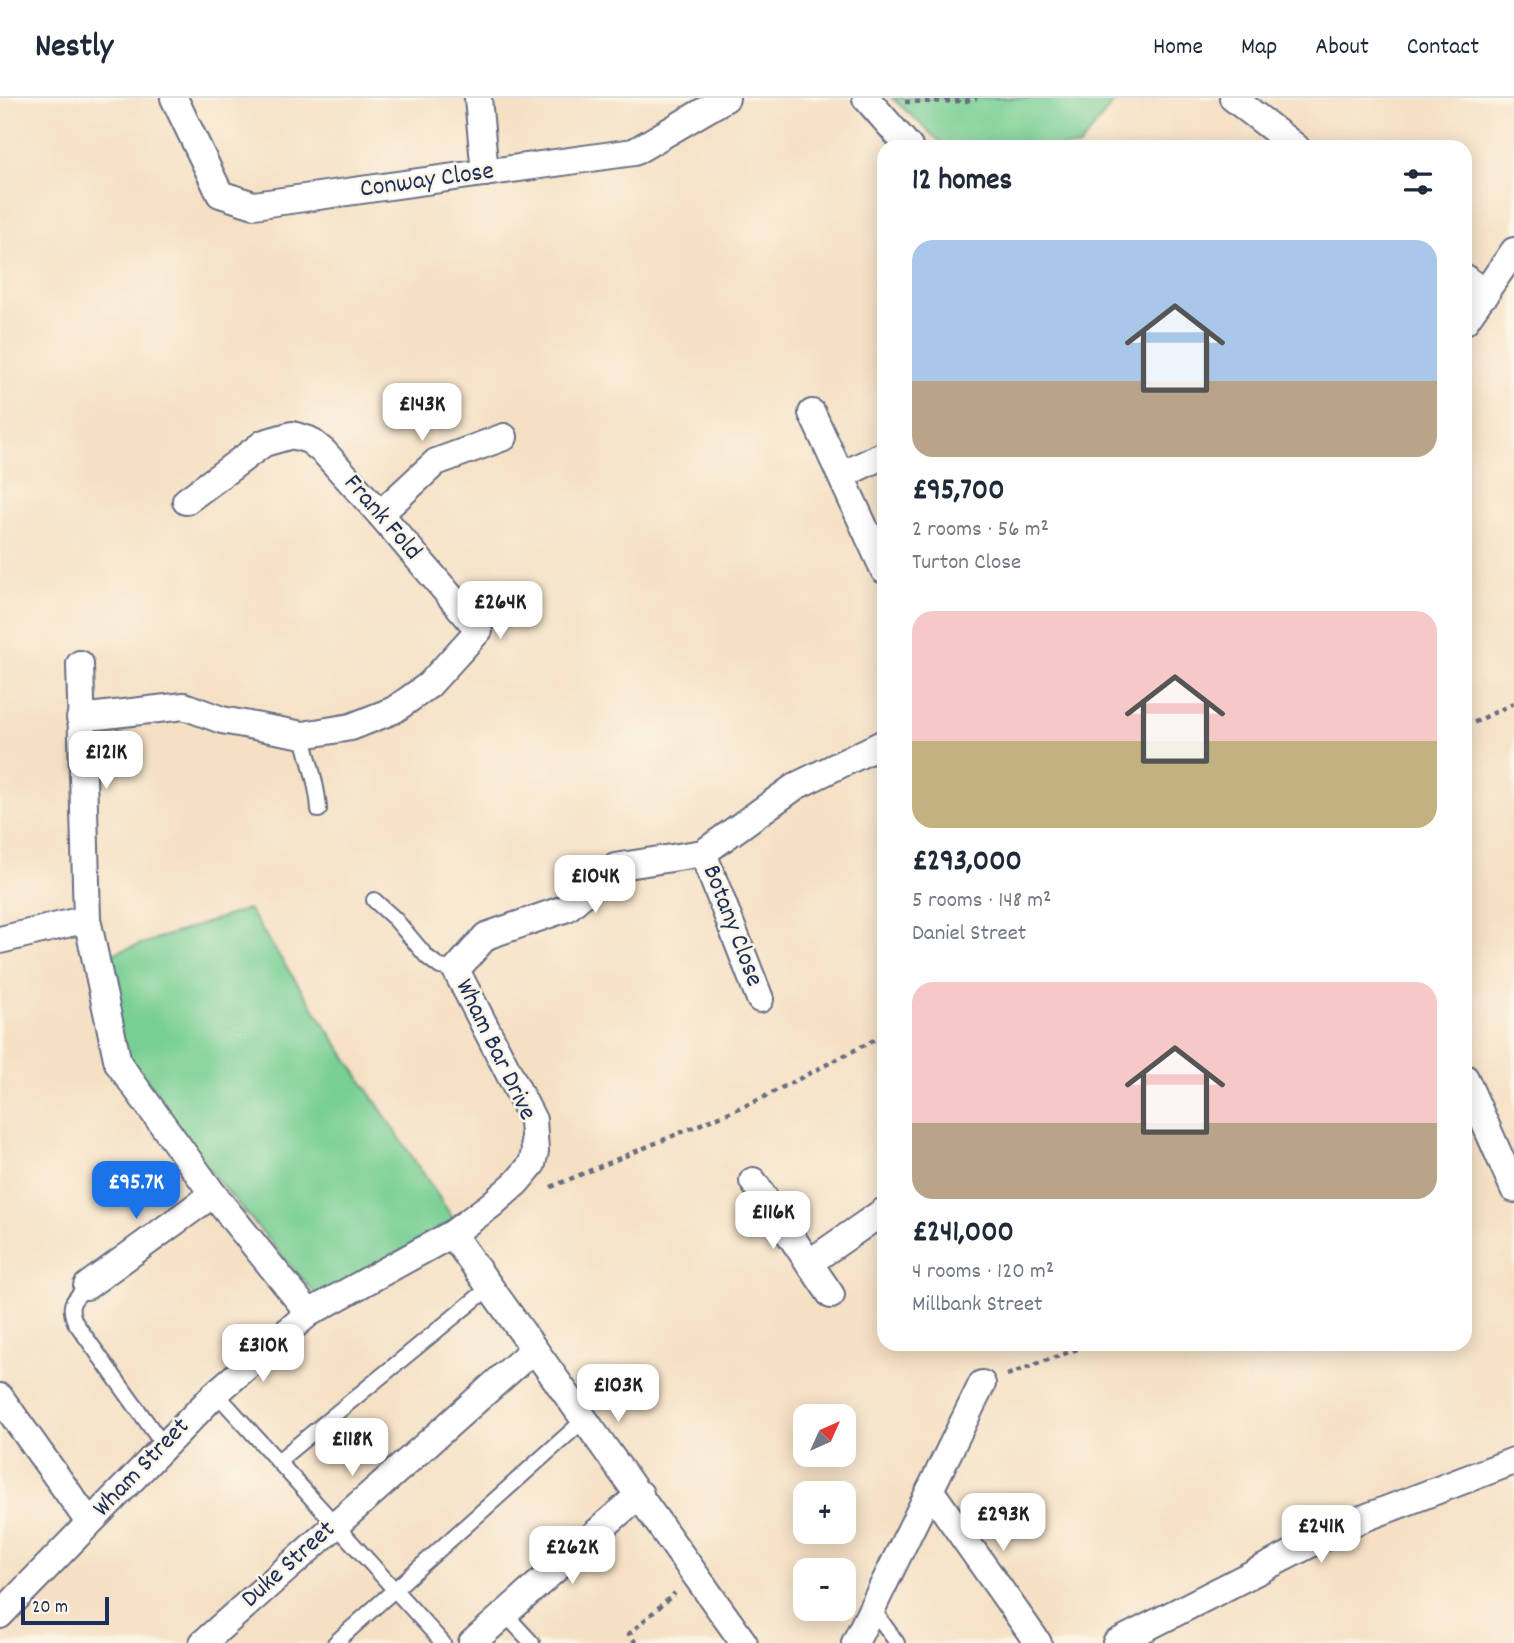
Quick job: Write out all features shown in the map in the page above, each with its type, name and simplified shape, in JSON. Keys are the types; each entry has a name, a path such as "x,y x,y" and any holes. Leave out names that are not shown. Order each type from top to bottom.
{"street":[{"name":"Conway Close","path":"174,98 220,194 254,205 635,152 726,98"},
{"path":"478,98 485,173"},
{"path":"1233,98 1287,140"},
{"path":"868,100 903,140"},
{"path":"1472,312 1514,251"},
{"path":"1472,283 1486,294"},
{"path":"812,413 877,554"},
{"name":"Frank Fold","path":"80,718 184,706 222,719 303,735 351,727 394,710 429,685 479,630 380,514 324,452 309,440 292,435 264,443 186,501"},
{"path":"380,514 436,462 504,437"},
{"path":"842,475 877,458"},
{"path":"80,664 87,919 118,1063 213,1194 309,1313"},
{"name":"Wham Bar Drive","path":"526,1170 535,1151 533,1120 456,970 486,936 567,908 615,867 703,853 796,786 877,746"},
{"name":"Botany Close","path":"703,853 760,999"},
{"path":"0,940 87,919"},
{"path":"1472,1094 1514,1189"},
{"name":"Wham Street","path":"0,1615 216,1393 309,1313 452,1234 491,1205 526,1170"},
{"path":"753,1181 831,1295"},
{"path":"87,1286 213,1194"},
{"path":"810,1263 877,1216"},
{"path":"452,1234 744,1643"},
{"name":"Duke Street","path":"203,1643 534,1349"},
{"path":"855,1643 982,1384"},
{"path":"0,1397 89,1522"},
{"path":"1116,1643 1354,1522 1514,1461"},
{"path":"930,1490 1038,1643"},
{"path":"472,1643 640,1494"}],"lane":[{"path":"303,735 309,766 319,792 319,810"},
{"path":"374,900 395,919 427,957 440,967 456,970"},
{"path":"87,1286 72,1301 71,1311 75,1322 164,1446"},
{"path":"278,1461 490,1287"},
{"path":"216,1393 443,1643"},
{"path":"335,1643 585,1419"},
{"path":"872,1608 897,1643"},
{"path":"505,1614 531,1643"}],"path":[{"path":"868,100 965,101 977,98"},
{"path":"1472,724 1514,703"},
{"path":"526,1170 542,1191 756,1101 877,1039"},
{"path":"982,1384 1072,1351"},
{"path":"636,1643 629,1634 696,1574"}],"green space":[{"path":"892,98 1117,98 1084,140 938,140"},
{"path":"248,909 454,1220 319,1298 220,1183 126,1060 105,956"}]}
